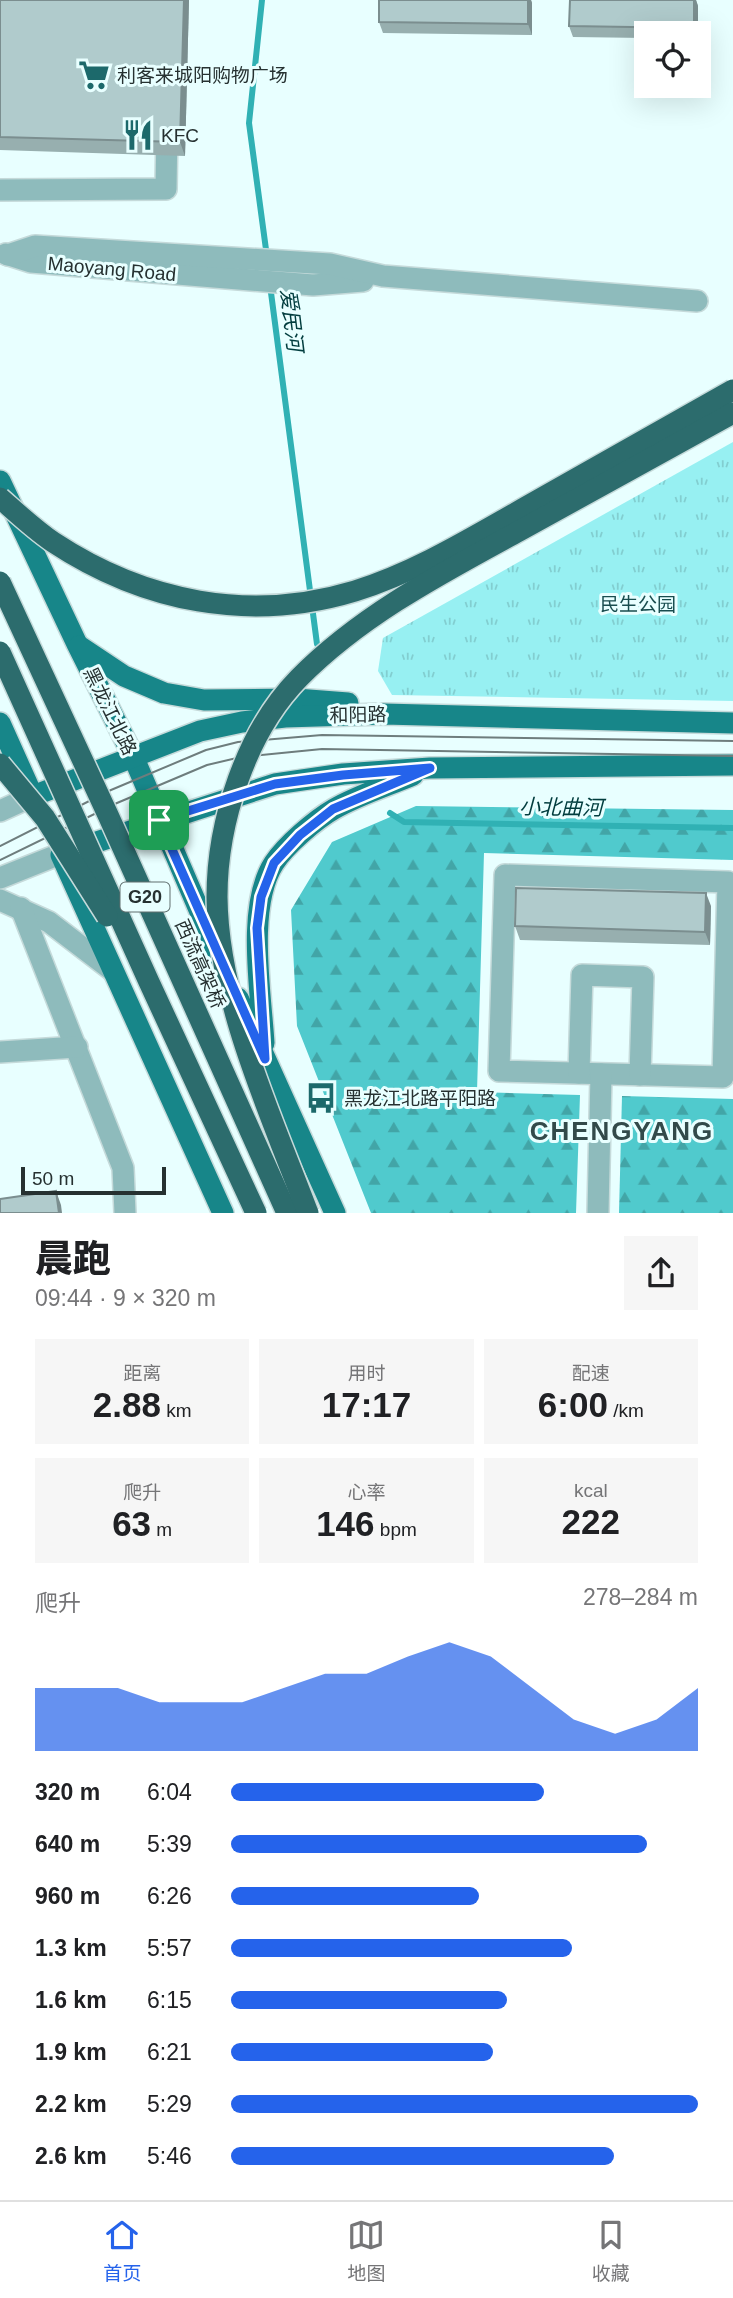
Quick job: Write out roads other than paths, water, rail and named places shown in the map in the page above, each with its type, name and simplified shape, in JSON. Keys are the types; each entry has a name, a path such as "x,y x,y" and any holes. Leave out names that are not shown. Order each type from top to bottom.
{"highway":[{"path":"0,498 51,541 95,568 138,586 178,598 229,605 269,606 306,602 355,591 431,559 733,390"},
{"path":"308,1213 235,1013 222,947 217,898 220,850 231,800 249,752 272,713 297,680 337,642 430,579 733,413"},
{"name":"西流高架桥","path":"0,582 287,1213"},
{"name":"G20","path":"0,652 256,1213"},
{"path":"0,764 45,818 149,982"}],"main road":[{"name":"黑龙江北路","path":"0,481 77,645 133,755 159,820 335,1213"},
{"path":"77,645 124,676 164,693 204,700 296,699 349,704 384,714"},
{"name":"和阳路","path":"33,796 200,731 285,717 384,714 733,723"},
{"path":"0,723 223,1213"},
{"path":"60,854 275,784 343,775 430,768 733,765"},
{"path":"265,1059 257,928 261,897 274,863 300,835 333,809 430,768"}],"street":[{"path":"0,190 166,189 167,108"},
{"name":"Maoyang Road","path":"4,254 31,262 215,268"},
{"path":"215,268 330,264 383,276 696,301"},
{"path":"215,268 313,285 359,282 383,276"},
{"name":"和阳路","path":"0,811 33,796"},
{"path":"0,878 60,854"},
{"path":"505,875 728,882 723,1077 601,1074 499,1071 505,875"},
{"path":"0,900 49,922 113,971"},
{"path":"21,908 124,1168 125,1213"},
{"path":"579,1073 582,975 643,977 640,1075"},
{"path":"0,1052 78,1047"},
{"path":"598,1213 601,1074"}],"waterway":[{"name":"爱民河","path":"262,0 249,123 267,257"},
{"name":"爱民河","path":"270,285 317,644"},
{"name":"小北曲河","path":"390,813 404,822 733,828"}],"tram line":[{"path":"0,846 111,790 206,750 238,742 322,735 733,741"},
{"path":"0,860 117,803 207,765 241,757 322,749 733,756"}],"place":[{"name":"利客来城阳购物广场","path":"94,75"},
{"name":"KFC","path":"138,135"},
{"name":"黑龙江北路平阳路","path":"321,1098"}],"district":[{"name":"CHENGYANG","path":"622,1131"}],"park label":[{"name":"民生公园","path":"638,604"}]}
